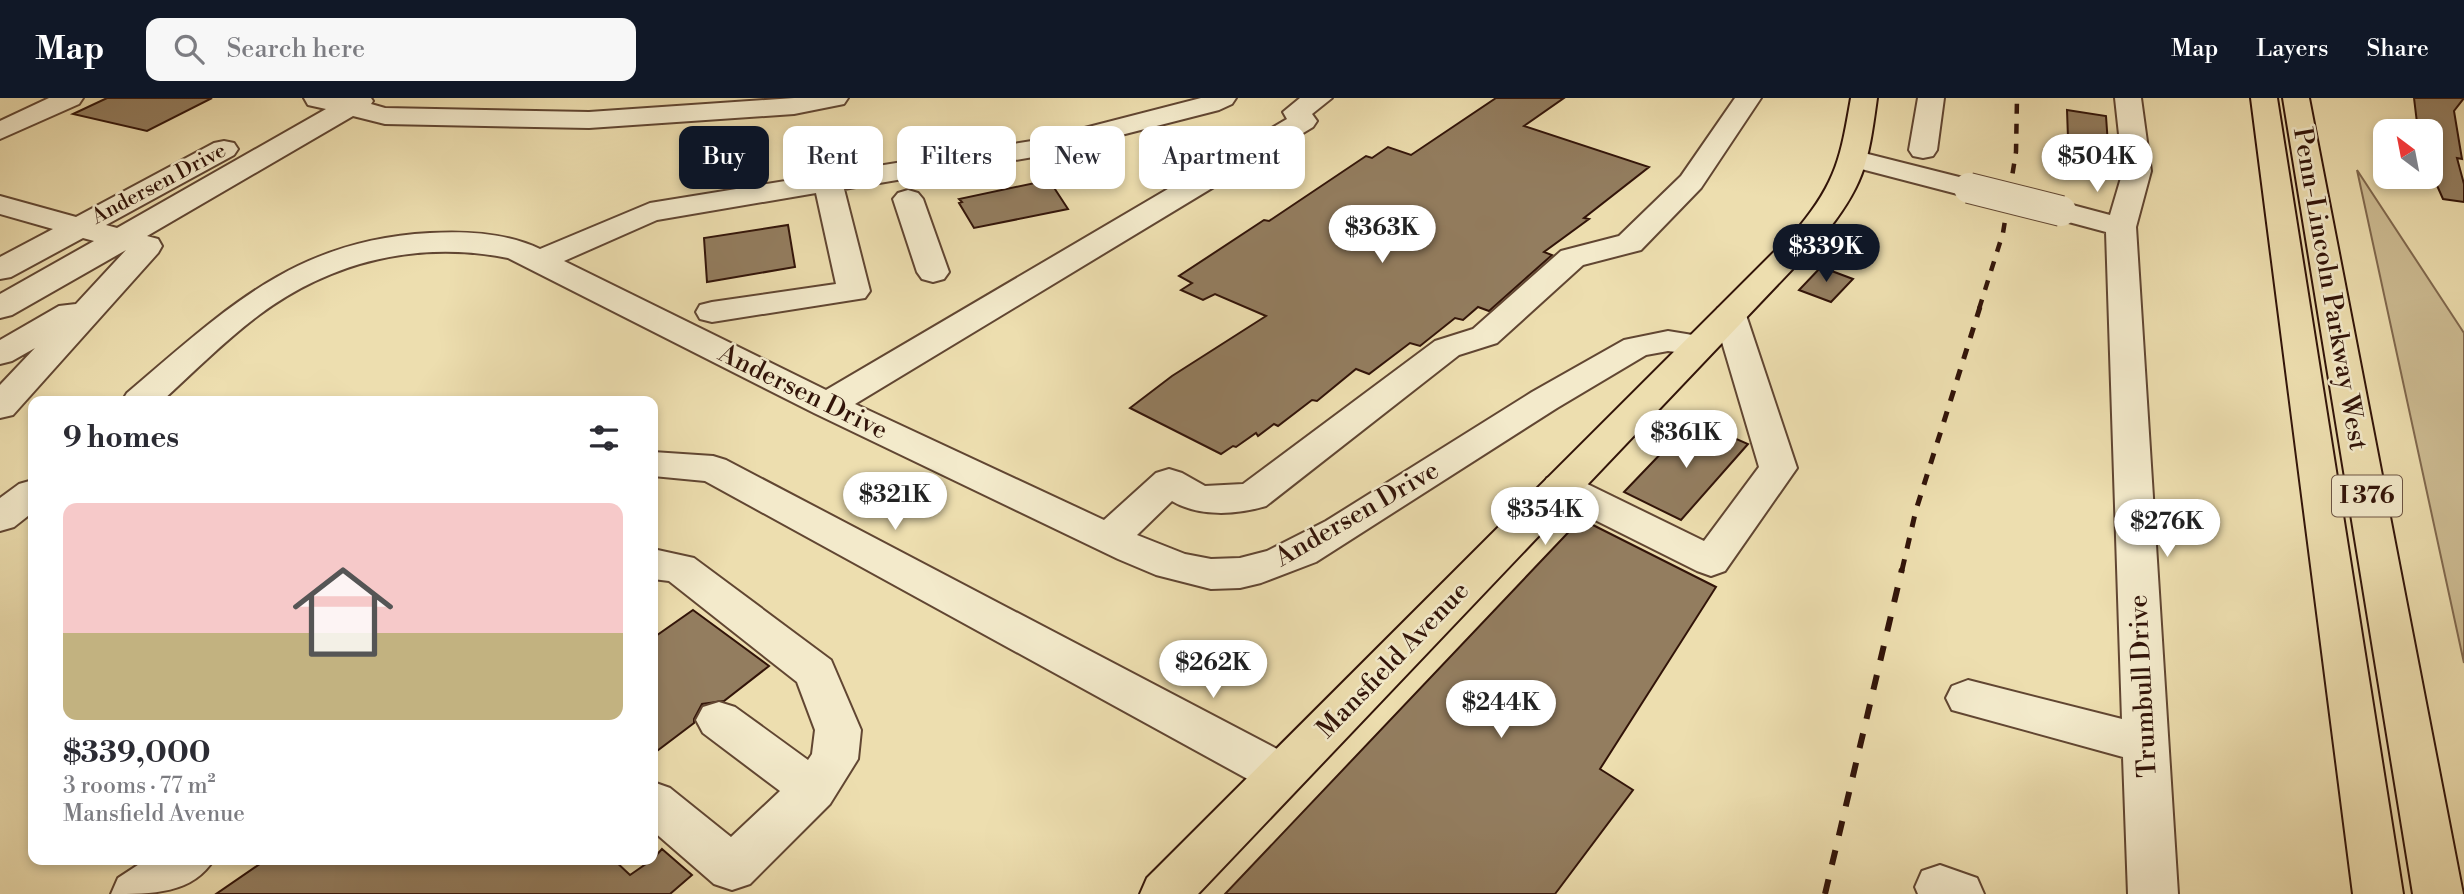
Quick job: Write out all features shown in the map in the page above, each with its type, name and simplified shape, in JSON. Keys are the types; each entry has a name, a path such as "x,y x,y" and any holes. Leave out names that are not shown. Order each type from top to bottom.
{"main road":[{"name":"Mansfield Avenue","path":"1165,894 1832,208 1851,177 1864,98"},
{"name":"Penn-Lincoln Parkway West","path":"2264,98 2378,894"},
{"name":"Penn-Lincoln Parkway West","path":"2296,98 2438,894"}],"street":[{"path":"0,131 70,98"},
{"path":"318,98 357,102 385,116 589,120 793,106 824,99"},
{"name":"Andersen Drive","path":"0,270 318,98"},
{"path":"529,119 562,98"},
{"path":"589,120 623,98"},
{"path":"1171,126 1223,98"},
{"path":"1193,126 1213,120 1233,108 1229,98"},
{"path":"827,405 1303,121 1296,112 1319,98"},
{"path":"1109,538 1169,482 1198,499 1252,497 1447,348 1485,336 1572,258 1630,243 1691,182 1748,98"},
{"path":"1923,150 1931,98"},
{"name":"Trumbull Drive","path":"2128,98 2137,171 2120,227 2153,894"},
{"path":"0,308 357,102"},
{"path":"1016,155 1039,148 1139,141"},
{"path":"1016,174 1139,142"},
{"path":"1856,159 2120,227"},
{"path":"539,261 650,212 660,226 676,230 831,195 902,189"},
{"path":"914,189 933,272"},
{"path":"712,312 854,291 831,195"},
{"path":"0,205 147,246 0,407"},
{"name":"Andersen Drive","path":"146,396 248,308 290,282 347,257 422,241 458,240 508,247 827,405 1174,568 1238,574 1269,566 1326,538 1636,347 1668,341 1699,345"},
{"path":"0,354 103,295"},
{"path":"1562,487 1711,561 1778,468 1730,314"},
{"path":"658,464 713,469 1281,774"},
{"path":"0,517 28,497"},
{"path":"658,564 680,568 815,672 838,730 835,759 813,790 732,869 658,807"},
{"path":"1968,698 2146,744"},
{"path":"719,720 813,790"},
{"path":"136,894 180,865"}],"shaded area":[{"path":"2357,170 2464,333 2464,663"}],"building":[{"path":"107,98 212,98 147,131 73,114"},
{"path":"1496,98 1564,98 1524,126 1649,167 1584,218 1589,219 1544,252 1552,255 1489,311 1478,307 1463,320 1455,318 1420,346 1410,343 1369,374 1356,369 1317,401 1312,400 1278,426 1274,424 1258,436 1256,433 1221,454 1130,408 1172,376 1266,316 1215,294 1203,300 1181,290 1192,283 1179,276 1264,220 1269,221 1366,156 1372,158 1388,147 1411,155"},
{"path":"2414,98 2464,98 2454,111 2462,159 2457,158 2464,184 2464,202 2443,199 2439,189 2443,189 2443,119 2417,119"},
{"path":"2067,110 2106,116 2108,145 2068,138"},
{"path":"1030,184 1030,189 1055,189 1068,209 974,228 959,203 962,202 959,199"},
{"path":"788,225 795,267 707,282 704,238"},
{"path":"1821,267 1853,279 1831,302 1799,290"},
{"path":"1693,420 1748,444 1681,520 1624,492"},
{"path":"1581,519 1716,587 1600,769 1633,790 1555,894 1225,894"},
{"path":"693,610 769,666 724,701 702,704 694,723 658,750 658,634"},
{"path":"662,849 692,875 670,894 216,894 258,865 619,865 630,875 644,865 658,865 658,853"}],"railway":[{"path":"1979,309 2003,233 2016,152 2017,98"},
{"path":"1902,570 1916,510 1980,307"},
{"path":"1825,894 1902,569"}]}
